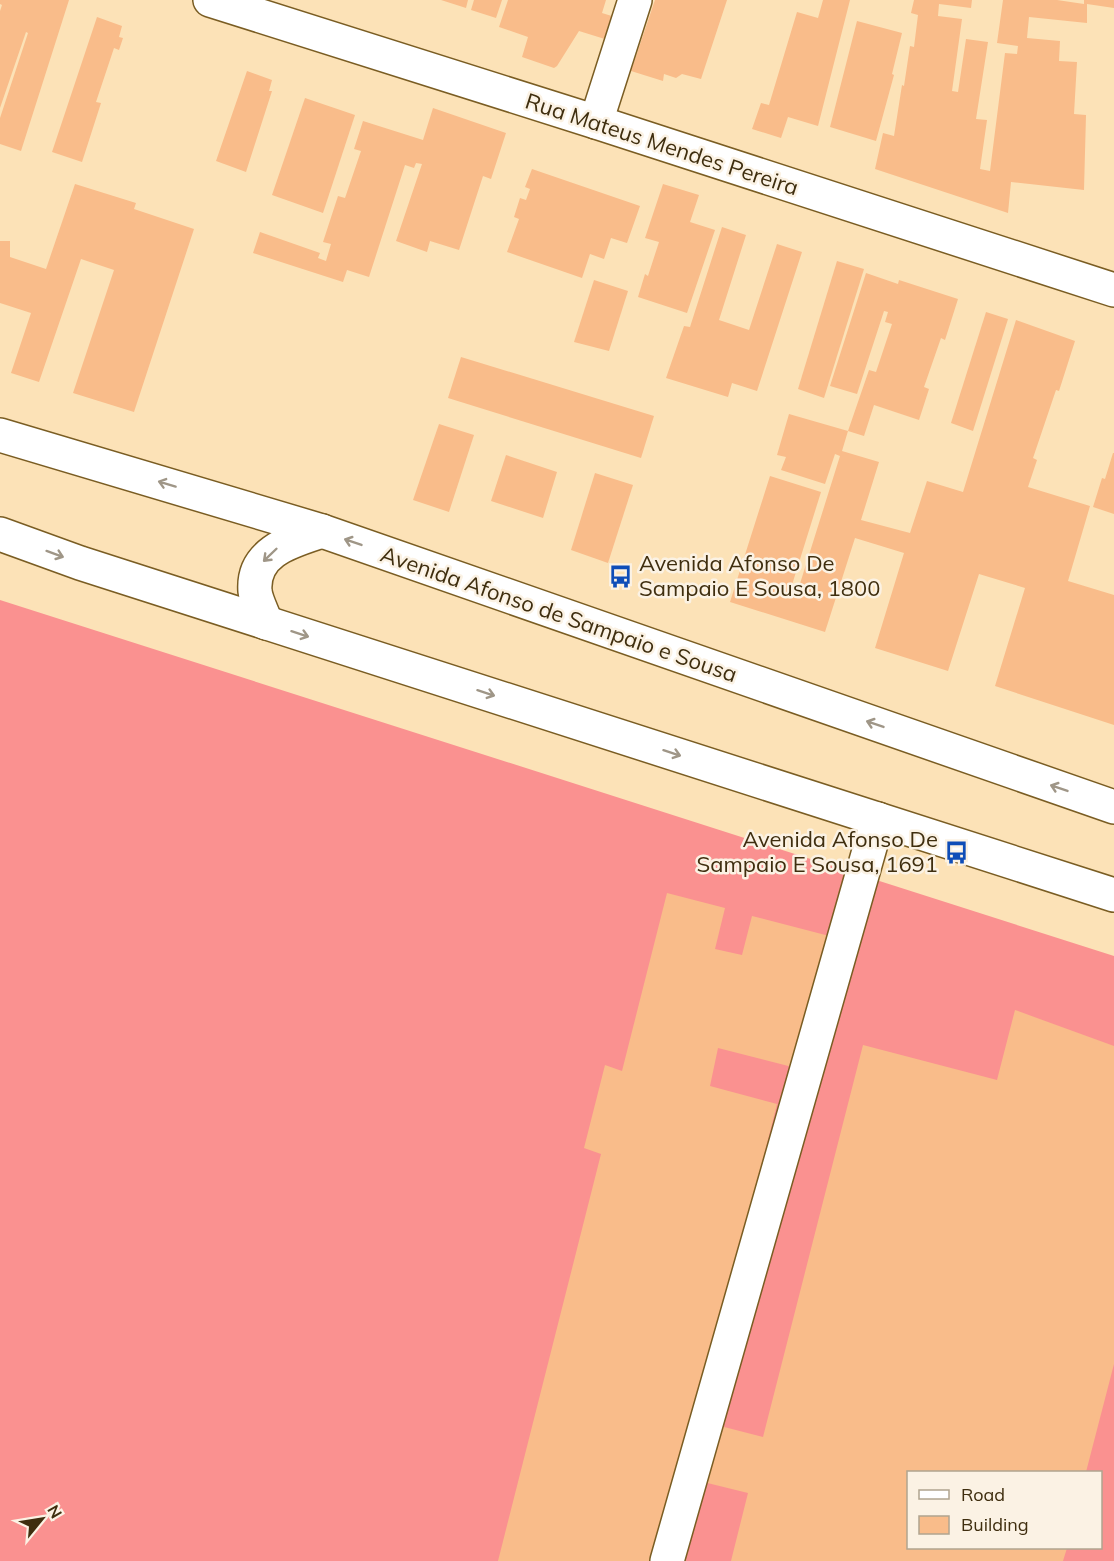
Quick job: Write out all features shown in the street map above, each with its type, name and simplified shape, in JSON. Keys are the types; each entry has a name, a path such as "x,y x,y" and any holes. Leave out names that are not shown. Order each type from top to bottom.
{"main road":[{"name":"Rua Mateus Mendes Pereira","path":"210,0 1104,280"},
{"path":"596,122 635,0"},
{"name":"Avenida Afonso de Sampaio e Sousa","path":"0,435 322,531 1114,807"},
{"path":"266,623 255,592 258,571 265,559 289,541 322,531"},
{"path":"0,534 80,563 1114,895"},
{"path":"667,1561 879,819"}],"shaded area":[{"path":"0,600 1114,956 1114,1561 0,1561"}],"building":[{"path":"0,0 69,0 21,151 0,144 0,118 28,33 26,32 0,108 0,11 2,5"},
{"path":"441,0 468,0 466,8"},
{"path":"474,0 502,0 496,18 471,10"},
{"path":"508,0 606,0 602,13 615,17 608,40 579,31 554,68 522,57 528,37 499,27"},
{"path":"655,0 727,0 701,79 682,74 676,78 664,74 663,81 631,71"},
{"path":"823,0 850,0 818,126 788,117 781,138 752,129 761,103 769,105 797,12 818,18"},
{"path":"914,0 972,0 971,8 939,4 938,16 962,19 952,91 958,92 966,39 988,42 976,119 987,120 980,169 990,171 1005,53 1017,54 1018,46 997,43 1003,0 1057,0 1084,4 1084,0 1114,0 1114,8 1087,4 1087,23 1029,17 1027,38 1060,41 1059,61 1077,62 1074,114 1086,115 1084,190 1011,182 1008,213 875,169 883,133 894,136 910,46 914,47 918,15 911,13"},
{"path":"97,17 122,26 119,37 123,38 119,50 114,48 96,102 101,103 82,162 52,152"},
{"path":"857,21 902,33 892,74 894,75 876,141 830,127"},
{"path":"247,71 272,80 269,91 272,91 246,172 216,161"},
{"path":"305,98 355,115 323,213 272,195"},
{"path":"433,108 506,133 491,179 483,176 459,250 430,241 427,252 396,241 422,164 416,163 414,168 405,165 369,277 347,270 343,282 253,253 260,232 320,253 318,258 326,261 331,244 323,242 338,196 345,198 361,151 354,149 363,121 423,140"},
{"path":"532,169 640,206 627,243 611,238 604,259 590,254 582,278 507,252 519,219 514,217 520,198 526,200 530,189 525,187"},
{"path":"75,184 136,203 134,209 194,229 134,412 73,393 114,270 81,259 39,382 11,373 31,313 0,303 0,241 10,241 10,257 46,269"},
{"path":"663,184 699,195 690,222 715,230 687,313 638,297 645,274 648,276 659,242 645,238"},
{"path":"722,227 746,235 719,320 749,330 777,244 802,252 757,391 732,383 728,397 666,378 684,326 690,327"},
{"path":"837,261 864,269 824,398 798,389"},
{"path":"866,273 898,284 899,280 958,299 945,340 941,338 924,387 929,389 919,420 874,405 864,436 848,431 869,370 876,372 892,324 885,322 888,312 884,311 857,394 830,386"},
{"path":"594,280 628,291 609,351 574,342"},
{"path":"986,312 1008,319 973,431 951,423"},
{"path":"1016,320 1075,341 1059,391 1056,390 1033,458 1037,460 1028,487 1090,506 1068,581 1114,595 1114,725 995,686 1025,588 979,574 948,671 875,648 904,553 855,538 825,632 730,602 770,476 821,492 791,588 798,590 840,456 835,454 825,484 781,470 786,457 777,455 789,414 848,431 842,451 879,462 861,520 910,533 927,481 963,492"},
{"path":"461,357 654,416 641,458 448,398"},
{"path":"439,424 474,435 449,512 413,500"},
{"path":"1114,453 1114,514 1093,507"},
{"path":"506,455 557,472 543,518 491,501"},
{"path":"595,473 633,485 608,563 571,550"},
{"path":"667,893 725,908 715,949 742,955 752,916 837,938 804,1070 718,1048 710,1086 777,1104 697,1420 763,1437 863,1045 997,1080 1015,1010 1114,1046 1114,1364 1086,1471 907,1471 907,1549 1067,1549 1063,1561 731,1561 748,1493 683,1477 662,1561 498,1561 601,1154 584,1148 605,1065 622,1071"}],"place":[{"name":"Avenida Afonso De Sampaio E Sousa, 1800","path":"621,576"},
{"name":"Avenida Afonso De Sampaio E Sousa, 1691","path":"956,852"}]}
